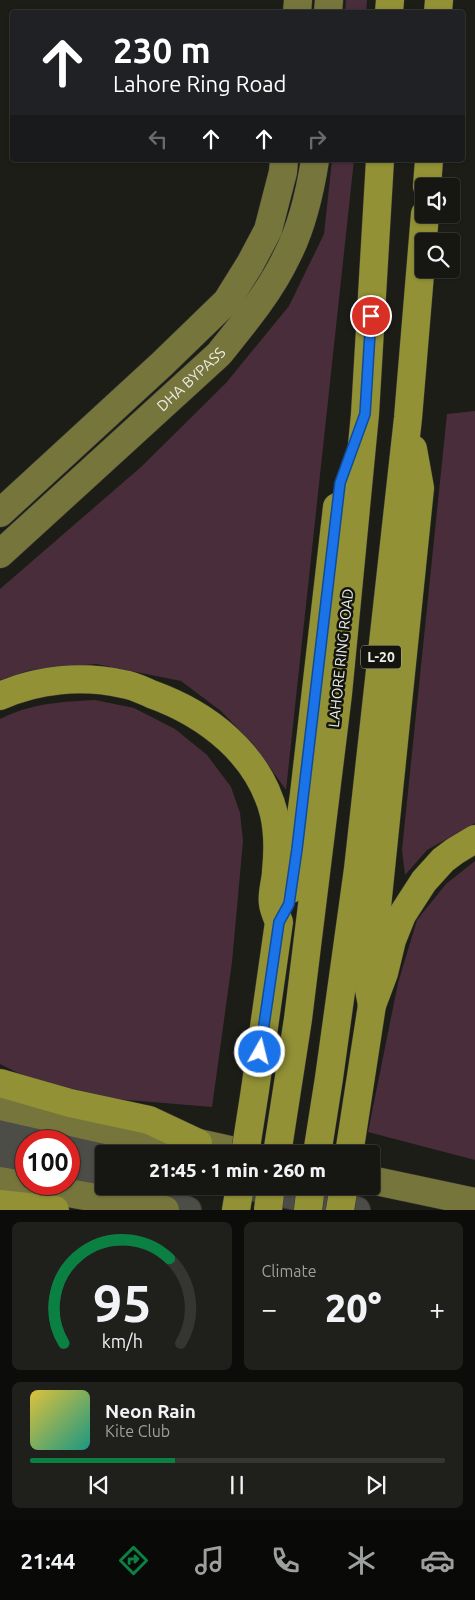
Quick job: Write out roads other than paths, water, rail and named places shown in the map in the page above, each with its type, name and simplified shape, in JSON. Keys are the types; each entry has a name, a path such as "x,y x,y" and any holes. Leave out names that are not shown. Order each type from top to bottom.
{"highway":[{"name":"LAHORE RING ROAD","path":"278,1145 287,1094 338,694 365,414 380,162"},
{"path":"428,178 429,162"},
{"name":"L-20","path":"318,1145 358,869 408,418 424,223"},
{"path":"247,1145 279,922 289,904 297,849 340,483 365,414"},
{"path":"372,1005 367,980 374,936 420,488 408,418"},
{"path":"0,696 16,689 50,682 87,679 124,684 175,702 223,733 252,766 266,790 274,815 277,869 272,903 279,922"},
{"path":"350,1145 372,1005 384,973 392,940 402,915 424,881 443,860 475,839"},
{"path":"0,1083 70,1103 149,1120 198,1143"},
{"path":"236,1210 238,1195"},
{"path":"268,1210 270,1195"},
{"path":"308,1210 310,1195"},
{"path":"340,1210 342,1195"},
{"path":"0,1204 55,1210"}],"main road":[{"name":"DHA BYPASS","path":"0,513 162,364 227,301 268,230 284,162"},
{"name":"DHA BYPASS","path":"0,554 219,354 246,322 271,285 288,255 301,219 315,162"},
{"path":"0,1106 142,1138 207,1145"},
{"path":"0,1181 165,1210"},
{"path":"380,1182 475,1202"}],"street":[{"path":"0,1131 15,1134"},
{"path":"80,1148 95,1152"},
{"path":"0,1156 15,1159"},
{"path":"80,1175 95,1178"},
{"path":"149,1195 188,1210"},
{"path":"287,1195 357,1210"}]}
